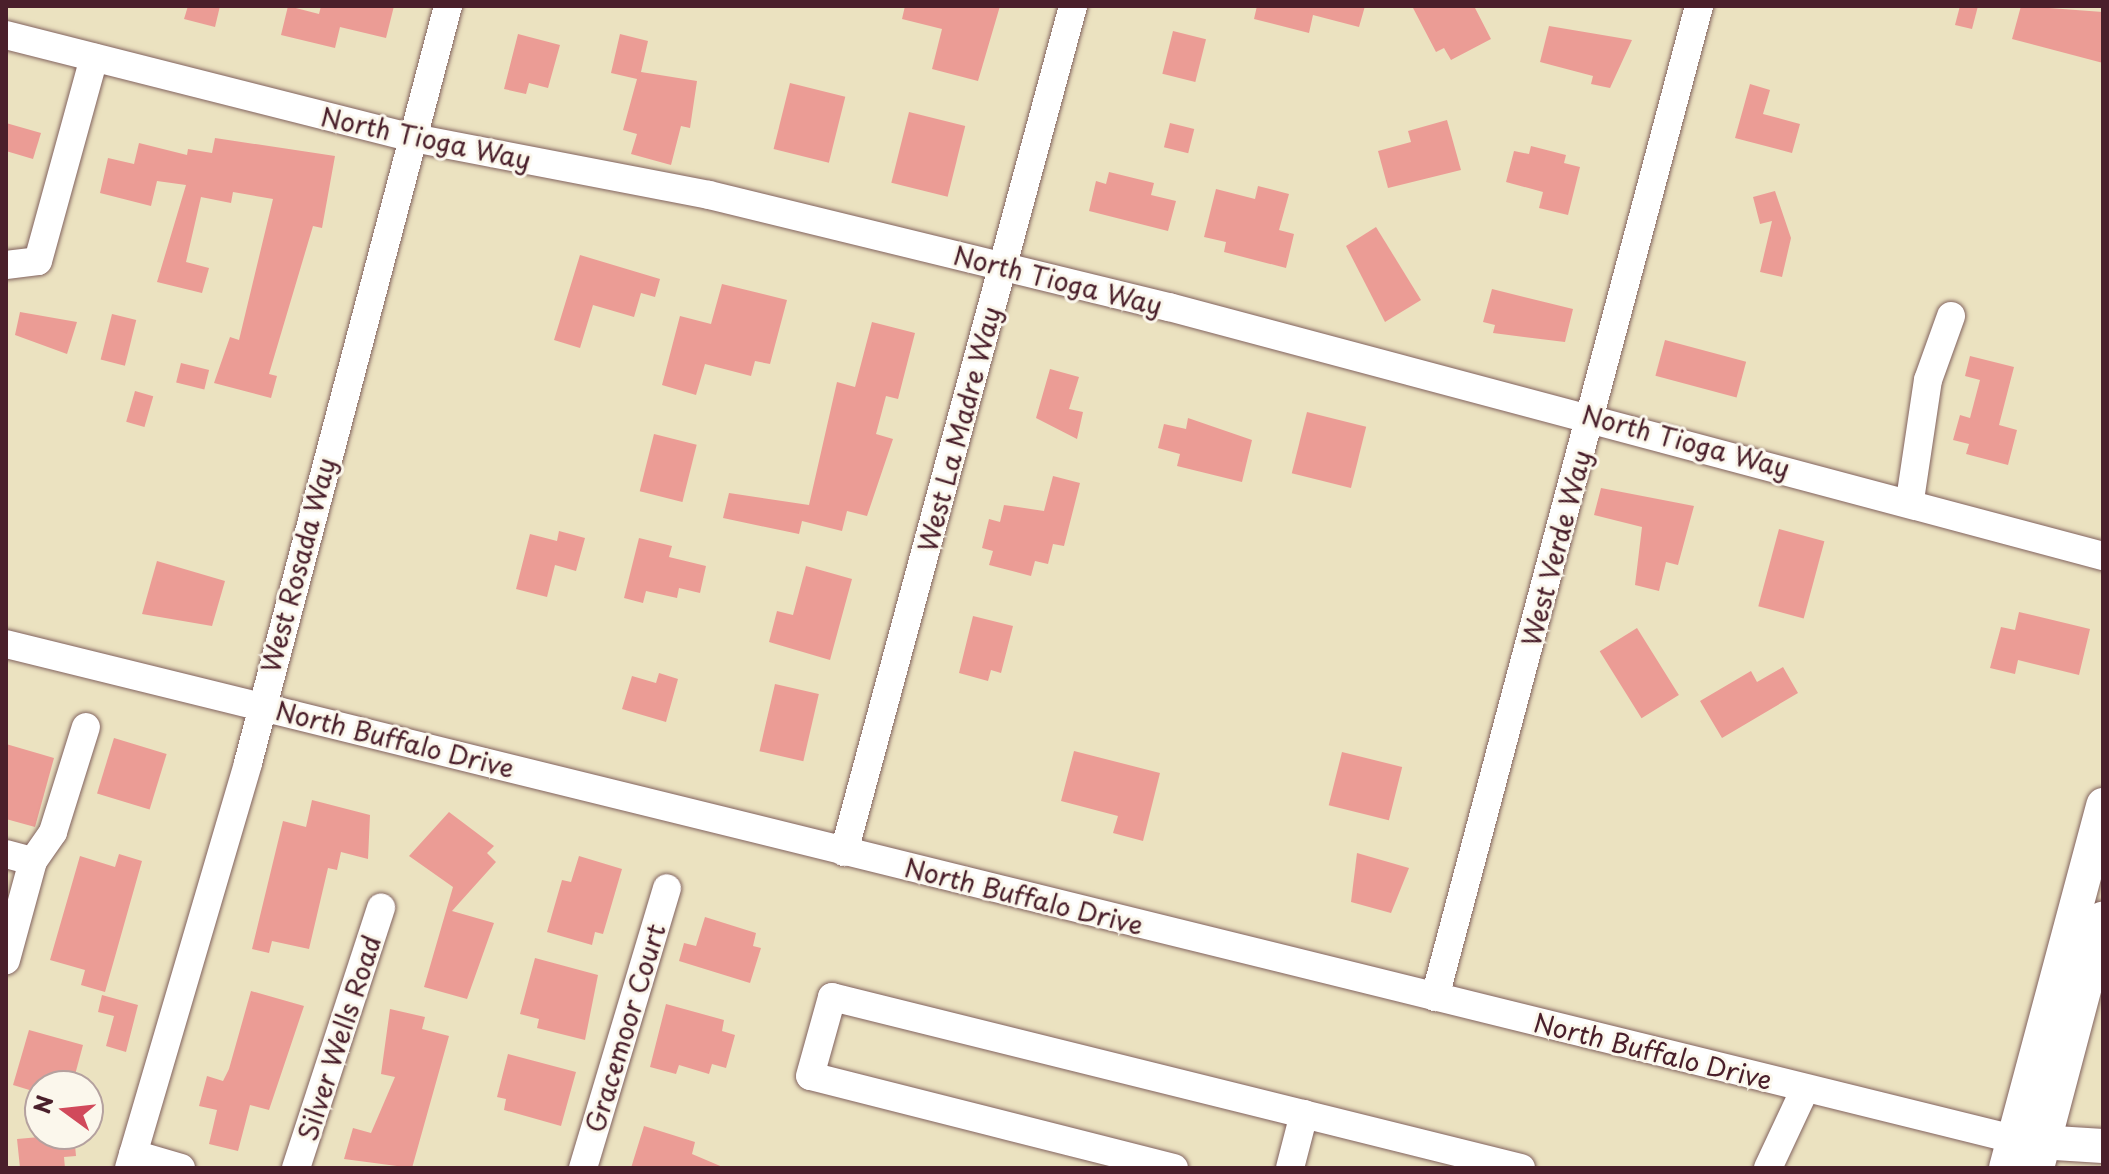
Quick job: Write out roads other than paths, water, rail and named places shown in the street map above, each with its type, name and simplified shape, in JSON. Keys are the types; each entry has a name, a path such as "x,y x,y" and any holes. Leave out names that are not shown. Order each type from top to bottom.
{"main road":[{"path":"2025,1155 2103,805"},
{"path":"2025,1155 2103,919"},
{"name":"North Buffalo Drive","path":"2025,1155 2103,1146"},
{"name":"North Buffalo Drive","path":"2025,1155 2069,1168"}],"street":[{"name":"West Rosada Way","path":"131,1161 260,707 448,6"},
{"name":"West La Madre Way","path":"844,852 1073,6"},
{"name":"West Verde Way","path":"1435,997 1699,6"},
{"name":"North Tioga Way","path":"6,35 413,138 709,195 1003,266 1592,416 1910,500 2103,556"},
{"path":"6,265 38,261 94,58"},
{"path":"1910,500 1928,380 1951,316"},
{"name":"North Buffalo Drive","path":"6,644 1805,1089 2025,1155"},
{"path":"6,960 20,857 53,832 86,727"},
{"name":"Gracemoor Court","path":"583,1168 667,888"},
{"name":"Silver Wells Road","path":"296,1168 381,908"},
{"path":"1174,1168 810,1076 832,997 1521,1168"},
{"path":"1768,1168 1805,1089"},
{"path":"1290,1168 1304,1114"},
{"path":"131,1161 181,1168"}]}
